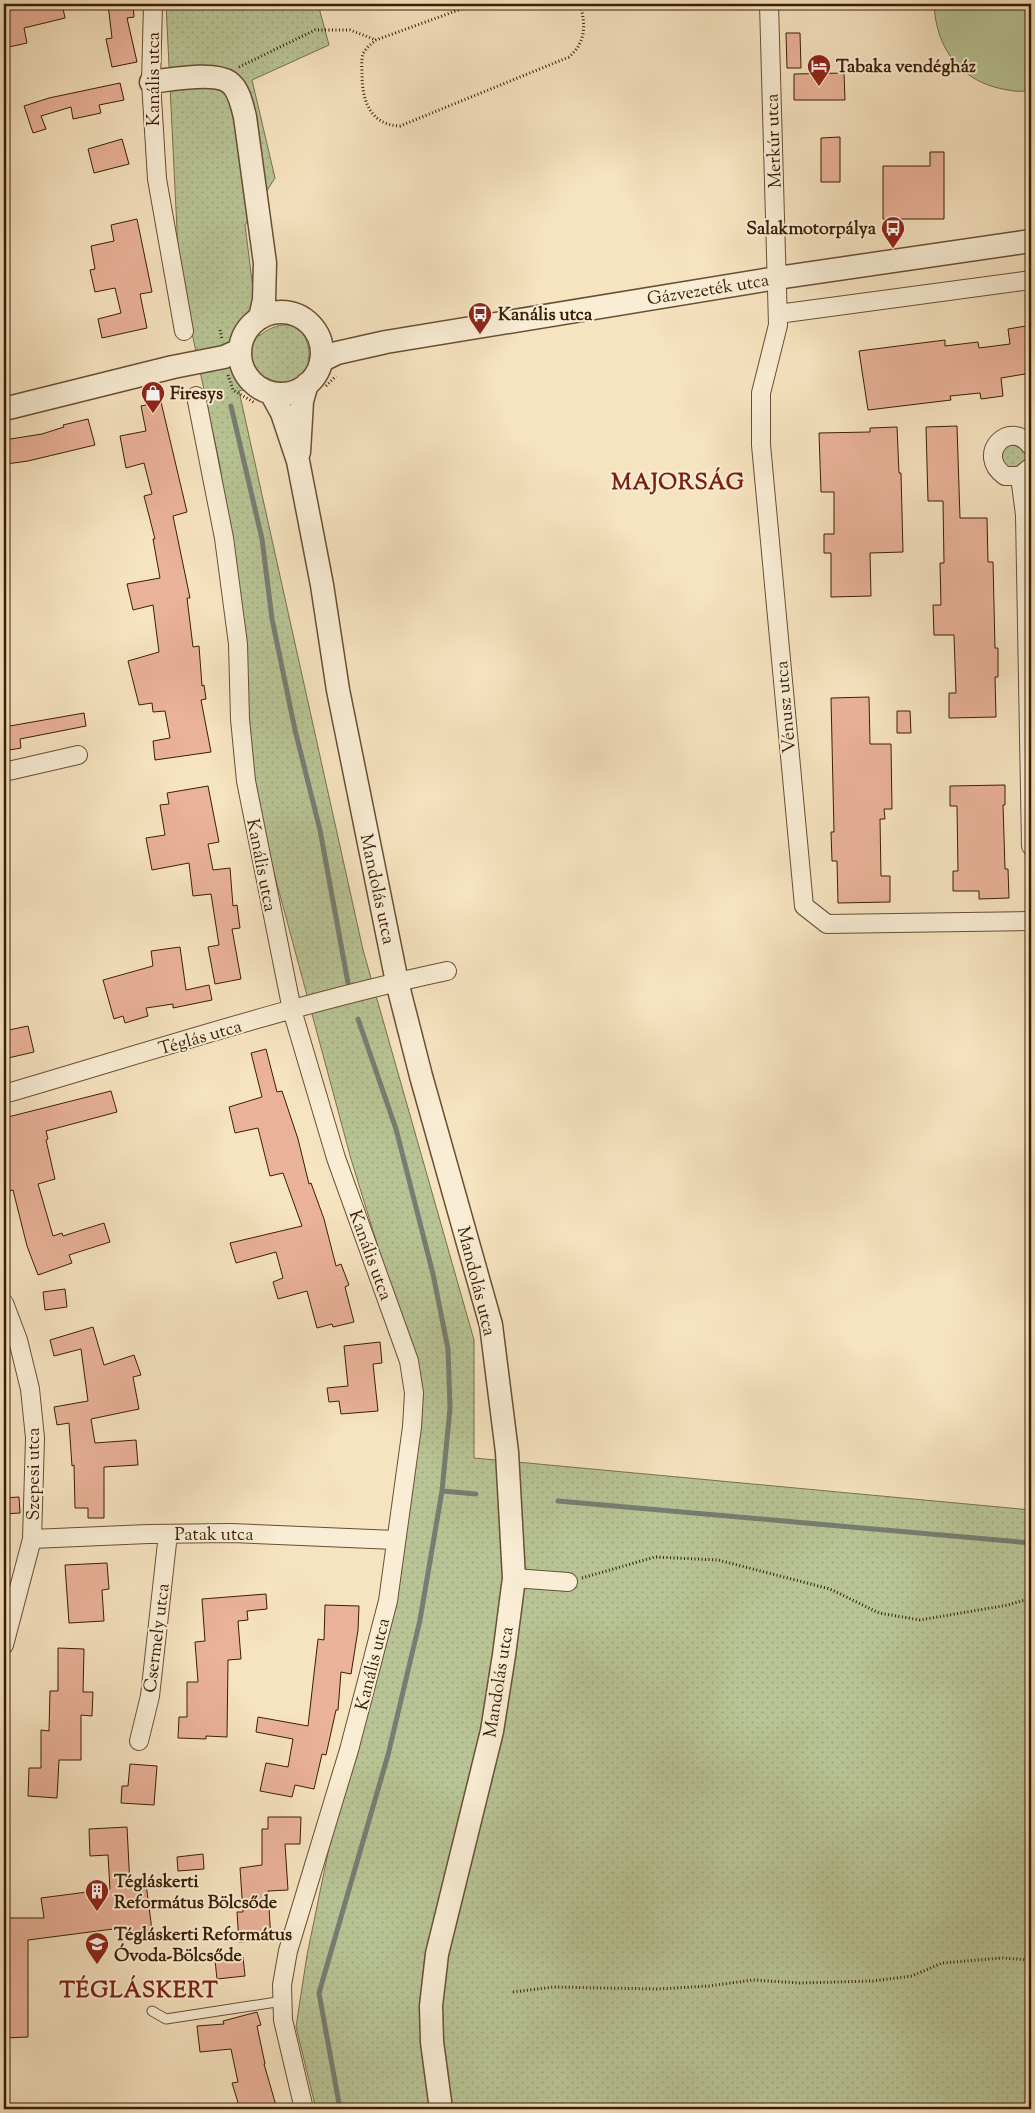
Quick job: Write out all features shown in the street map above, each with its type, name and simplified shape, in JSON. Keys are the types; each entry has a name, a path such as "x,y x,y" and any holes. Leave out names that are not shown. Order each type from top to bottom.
{"street":[{"name":"Kanális utca","path":"153,4 151,82 158,179 184,332"},
{"name":"Merkúr utca","path":"769,4 777,278"},
{"path":"151,82 214,77 228,81 240,98 245,117 264,263 264,300 260,318"},
{"name":"Gázvezeték utca","path":"321,361 337,353 386,342 777,278 1031,241"},
{"path":"264,263 280,298 292,314"},
{"name":"Vénusz utca","path":"777,278 778,326 761,393 761,445 804,906 827,924 1031,921"},
{"path":"778,314 1031,280"},
{"path":"172,367 226,370 250,379 263,390 271,393 290,393 308,384 316,374 321,361 322,347 317,334 307,321 292,314 281,312 260,318 250,326 243,337 240,350 242,365 250,379"},
{"name":"Gázvezeték utca","path":"317,334 335,339 386,342"},
{"path":"4,409 172,367 224,357 240,350"},
{"name":"Mandolás utca","path":"298,461 302,401 308,384"},
{"name":"Mandolás utca","path":"271,393 282,413 298,461 322,585 338,690 397,982 421,1076 491,1325 508,1452 514,1578 492,1731 437,1954 431,2006 432,2042 441,2109"},
{"name":"Kanális utca","path":"196,396 224,538 238,644 240,719 246,781 292,1010 336,1158 409,1361 414,1393 412,1427 388,1601 350,1750 288,1951 282,1985 284,2020 304,2109"},
{"path":"1031,446 1022,437 1007,436 1001,440 993,452 993,459 999,472 1005,476 1026,472 1025,515 1031,846"},
{"path":"4,772 78,755"},
{"name":"Téglás utca","path":"4,1094 292,1010 397,982 447,971"},
{"name":"Szepesi utca","path":"4,1303 18,1340 30,1388 34,1438 32,1539 4,1645"},
{"name":"Patak utca","path":"32,1539 231,1533 396,1540"},
{"name":"Csermely utca","path":"139,1741 150,1696 168,1534"},
{"path":"514,1578 568,1582"}],"lane":[{"path":"152,2011 166,2020 283,2001"}],"path":[{"path":"475,4 376,40 367,47 363,54 364,98 373,113 383,123 390,126 400,126 569,57 582,42 583,24 580,4"},
{"path":"228,81 241,64 315,30 350,30 376,40"},
{"path":"568,1582 654,1557 718,1560 830,1589 879,1613 920,1620 1031,1598"},
{"path":"513,1992 554,1987 611,1989 709,1986 753,1980 800,1983 873,1981 912,1976 942,1963 1002,1958 1031,1960"}],"green space":[{"path":"166,4 318,4 329,45 252,80 275,178 245,225 259,336 279,326 295,327 305,337 309,351 307,366 300,377 286,382 265,377 265,384 239,391 363,950 474,1340 474,1458 1031,1510 1031,2109 316,2109 296,2027 307,1955 336,1814 414,1476 418,1377 351,1159 248,776 247,677 220,466 179,271"},
{"path":"934,4 1031,4 1031,91 1014,91 991,86 964,72 946,49 936,20"},
{"path":"1009,442 1026,449 1027,452 1027,458 1018,470 1004,467 999,453"}],"building":[{"path":"4,4 62,4 65,18 24,28 27,43 4,48"},
{"path":"108,4 133,4 134,17 127,18 137,62 112,67 106,39 112,38"},
{"path":"786,33 800,33 801,68 787,68"},
{"name":"Tabaka vendégház","path":"844,73 845,100 794,100 794,74"},
{"path":"120,83 124,100 99,105 101,113 73,119 71,107 41,116 46,129 33,133 24,106 49,98"},
{"path":"840,137 840,182 821,182 821,138"},
{"path":"122,139 129,164 94,173 88,149"},
{"path":"930,152 944,152 944,219 883,219 883,166 930,166"},
{"path":"137,219 152,292 140,294 147,328 102,338 98,319 121,313 115,288 95,292 90,270 95,269 91,246 114,241 111,225"},
{"path":"1026,326 1027,332 1031,332 1031,373 1001,378 1003,396 981,399 980,393 950,396 951,400 868,410 859,351 945,340 945,346 978,342 979,348 1010,344 1008,329"},
{"path":"161,402 187,512 173,516 190,598 187,598 193,647 199,646 202,686 204,685 206,699 201,700 211,752 155,760 153,741 170,738 165,711 153,712 152,703 139,705 128,661 159,652 153,605 133,610 127,584 160,578 153,539 155,539 144,496 152,494 144,463 126,468 120,436 146,431 141,406"},
{"path":"88,419 95,445 28,461 6,464 4,440 42,434 64,427 63,425"},
{"path":"957,426 960,518 987,518 988,562 993,562 995,648 998,648 998,677 995,677 996,717 949,718 949,693 956,693 954,635 934,635 933,605 941,605 940,563 944,563 943,501 928,501 926,427"},
{"path":"897,427 899,473 901,473 903,552 870,553 871,596 831,597 831,553 824,553 824,534 834,534 834,492 821,492 819,433 870,432 870,428"},
{"path":"869,697 870,744 891,744 892,809 884,809 885,819 880,819 881,876 890,876 890,902 838,903 837,861 832,861 831,832 834,832 831,698"},
{"path":"897,711 910,711 911,733 897,733"},
{"path":"84,713 86,726 20,739 21,748 4,751 4,727"},
{"path":"1005,785 1005,805 1003,805 1005,869 1008,869 1009,898 979,899 979,891 953,891 953,871 958,871 957,806 950,806 950,786"},
{"path":"208,786 219,842 208,844 213,870 230,868 233,906 237,905 240,928 232,929 241,979 215,984 208,947 219,945 211,894 193,896 189,863 152,870 146,838 165,835 160,805 169,804 167,793"},
{"path":"180,947 186,990 209,985 212,1000 173,1008 173,1004 146,1008 148,1016 125,1023 123,1016 114,1019 103,980 153,966 151,951"},
{"path":"28,1026 34,1052 4,1059 4,1031"},
{"path":"266,1049 277,1092 282,1091 298,1139 309,1184 311,1183 324,1219 336,1266 341,1264 349,1285 345,1287 354,1322 333,1327 332,1324 317,1328 307,1291 278,1299 273,1282 283,1278 276,1252 236,1263 230,1243 302,1226 283,1173 270,1176 258,1128 235,1133 229,1107 262,1097 251,1053"},
{"path":"111,1091 117,1112 46,1131 48,1139 46,1140 55,1179 38,1184 53,1236 62,1233 63,1236 104,1223 110,1242 69,1255 72,1263 38,1275 27,1246 13,1190 9,1191 4,1169 4,1118"},
{"path":"65,1289 67,1307 45,1310 43,1292"},
{"path":"93,1327 104,1365 134,1355 141,1375 133,1377 139,1409 91,1419 95,1443 136,1440 138,1465 104,1467 104,1518 88,1518 88,1508 75,1508 74,1465 72,1466 69,1423 57,1425 54,1407 88,1401 81,1349 54,1356 50,1340"},
{"path":"380,1342 382,1363 373,1364 378,1411 341,1414 339,1401 329,1402 327,1388 348,1386 344,1346"},
{"path":"19,1497 20,1513 4,1514 4,1498"},
{"path":"107,1563 109,1589 102,1590 104,1621 69,1623 65,1565"},
{"path":"266,1594 267,1609 247,1611 248,1620 238,1621 241,1659 228,1660 227,1737 206,1736 206,1739 178,1738 179,1717 187,1717 187,1682 198,1682 195,1642 205,1641 202,1599"},
{"path":"325,1605 359,1606 358,1630 351,1674 341,1672 338,1710 336,1710 326,1755 322,1754 314,1789 295,1785 292,1797 260,1791 266,1763 288,1767 293,1739 256,1732 258,1717 308,1726 318,1639 324,1640"},
{"path":"58,1648 84,1649 83,1692 93,1692 92,1716 81,1715 81,1760 59,1760 57,1798 28,1796 29,1768 41,1768 41,1730 49,1731 50,1691 58,1691"},
{"path":"130,1764 157,1766 154,1805 121,1803 122,1786 128,1786"},
{"path":"268,1817 301,1817 300,1844 285,1844 288,1890 268,1891 271,1940 239,1942 237,1912 243,1912 240,1868 262,1865 262,1829 268,1829"},
{"path":"127,1827 130,1886 146,1884 152,1930 129,1933 129,1927 28,1940 28,2037 4,2038 4,1918 44,1918 41,1898 110,1889 108,1855 90,1856 89,1829"},
{"path":"203,1854 204,1869 178,1871 177,1857"},
{"path":"243,1957 245,1976 217,1979 215,1960"},
{"path":"257,2012 261,2025 257,2026 264,2064 277,2109 240,2109 232,2083 238,2082 231,2049 200,2052 197,2026 224,2024 223,2021"}],"waterway":[{"path":"231,406 262,539 272,619 295,730 320,830 348,983"},
{"path":"358,1019 396,1129 433,1274 448,1349 450,1408 442,1491"},
{"path":"340,2109 319,1993 388,1755 420,1620 442,1491 476,1494"},
{"path":"558,1501 1031,1543"}],"place":[{"name":"Tabaka vendégház","path":"819,87"},
{"name":"Salakmotorpálya","path":"893,249"},
{"name":"Kanális utca","path":"480,335"},
{"name":"Firesys","path":"153,414"},
{"name":"Tégláskerti Református Bölcsőde","path":"97,1912"},
{"name":"Tégláskerti Református Óvoda-Bölcsőde","path":"97,1965"}],"district":[{"name":"MAJORSÁG","path":"678,481"},
{"name":"TÉGLÁSKERT","path":"139,1989"}]}
